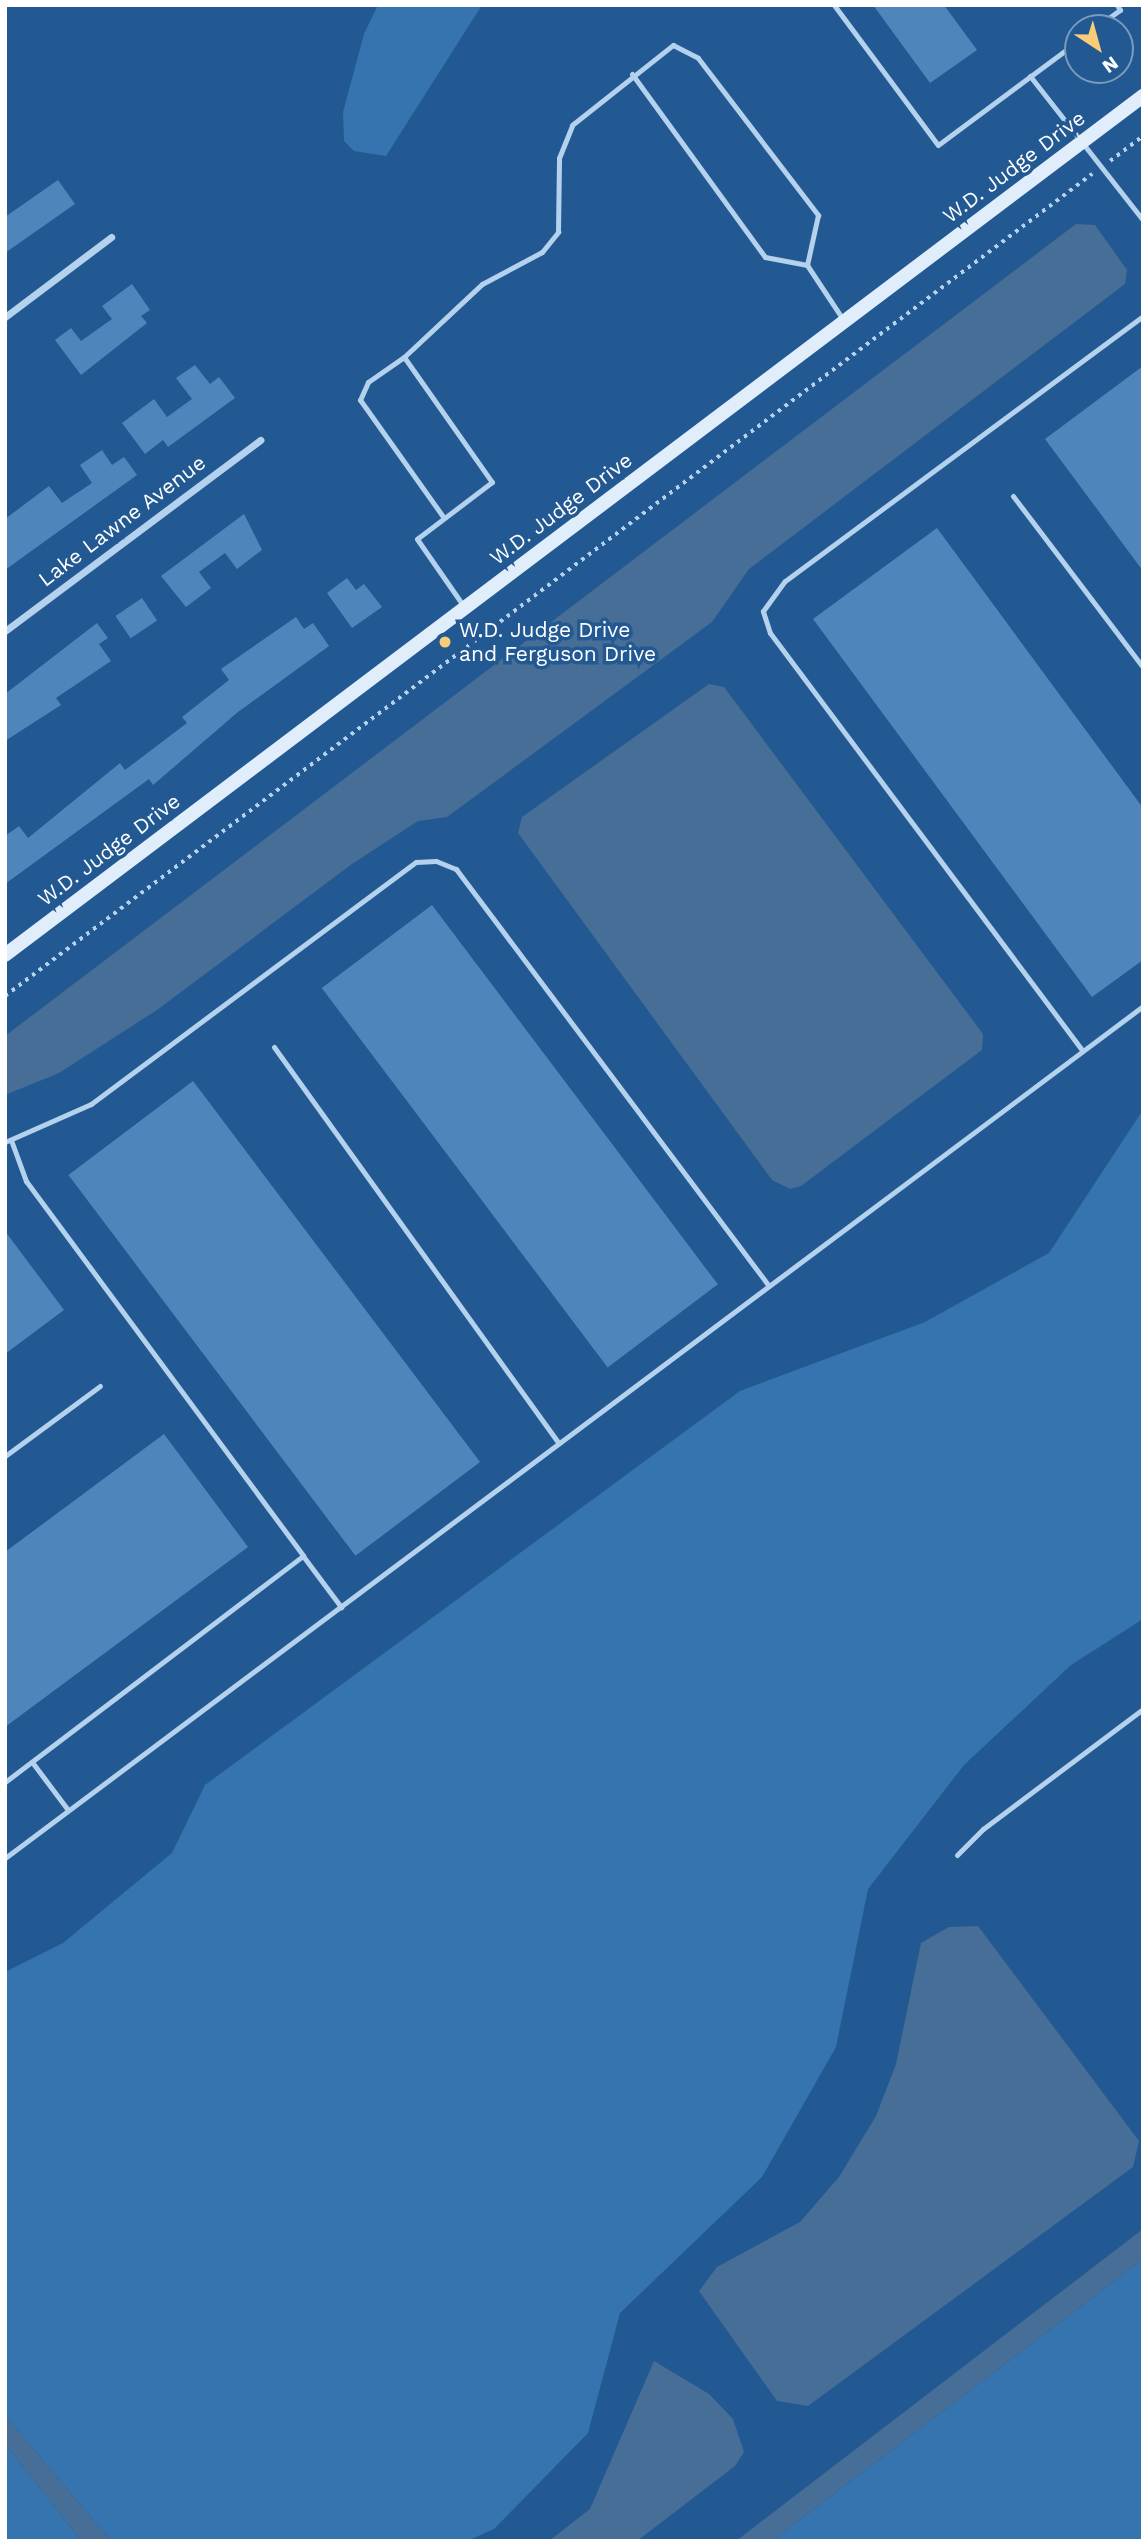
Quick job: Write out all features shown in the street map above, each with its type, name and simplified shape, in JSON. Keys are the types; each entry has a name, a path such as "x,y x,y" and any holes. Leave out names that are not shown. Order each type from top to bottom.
{"street":[{"name":"W.D. Judge Drive","path":"5,955 1143,96"},
{"path":"5,317 111,237"},
{"name":"Lake Lawne Avenue","path":"5,631 261,440"}],"lane":[{"path":"834,5 938,145 1064,51"},
{"path":"444,518 360,400 368,382 404,358 482,284 542,252 558,232 559,158 572,125 632,74 673,45 698,58 818,215 807,265"},
{"path":"632,74 765,257 807,265 845,322"},
{"path":"1030,76 1080,144 1143,220"},
{"path":"1082,1050 770,633 763,611 785,581 1143,316"},
{"path":"404,358 492,482 416,538 465,608"},
{"path":"1013,496 1143,667"},
{"path":"341,1607 26,1181 8,1141 91,1104 416,862 436,861 456,869 769,1286"},
{"path":"5,1858 1143,1006"},
{"path":"274,1047 559,1443"},
{"path":"5,1456 100,1386"},
{"path":"5,1782 303,1556"},
{"path":"957,1855 983,1829 1143,1709"},
{"path":"32,1762 68,1810"}],"path":[{"path":"1122,151 1143,136"},
{"path":"5,996 1086,179"}],"shaded area":[{"path":"378,5 482,5 386,156 354,151 344,141 343,112 364,34"},
{"path":"1076,224 1095,225 1127,270 1125,284 749,569 712,622 447,817 418,821 352,864 157,1010 59,1073 5,1095 5,1036"},
{"path":"709,684 724,687 983,1034 982,1050 801,1186 790,1189 772,1180 518,833 522,817"},
{"path":"1143,1110 1143,1619 1071,1665 964,1765 868,1889 836,2047 762,2177 620,2313 588,2433 494,2529 467,2541 111,2541 5,2415 5,1972 63,1943 172,1853 205,1785 740,1391 925,1322 1049,1253"},
{"path":"978,1926 1139,2141 1133,2167 808,2406 777,2401 699,2291 717,2267 800,2222 839,2177 876,2116 896,2064 921,1943 949,1927"},
{"path":"1143,2229 1143,2259 772,2541 736,2541"},
{"path":"1143,2259 1143,2541 772,2541"},
{"path":"654,2361 709,2394 733,2419 744,2452 735,2466 637,2541 549,2541 590,2509"},
{"path":"5,2415 111,2541 82,2541 5,2444"},
{"path":"5,2444 82,2541 5,2541"}],"building":[{"path":"873,5 944,5 977,50 930,83"},
{"path":"58,180 75,204 5,253 5,217"},
{"path":"132,284 150,310 141,316 147,323 81,375 55,340 71,328 81,341 112,319 102,306"},
{"path":"195,365 210,384 219,377 235,398 168,447 163,440 145,454 122,423 154,399 167,417 192,399 176,378"},
{"path":"1143,366 1143,571 1045,439"},
{"path":"102,450 112,465 124,457 137,475 5,570 5,519 49,486 62,503 92,483 80,465"},
{"path":"244,514 262,550 237,569 225,553 199,572 211,588 186,607 161,576"},
{"path":"937,528 1143,808 1143,960 1092,997 813,619"},
{"path":"347,578 356,590 364,584 382,607 352,628 327,593"},
{"path":"142,598 157,620 131,638 115,616"},
{"path":"296,617 304,629 313,623 329,646 238,712 153,785 149,779 5,884 5,836 19,826 28,838 120,763 125,770 187,723 182,717 229,680 221,669"},
{"path":"97,623 108,638 99,644 111,661 56,698 61,705 5,741 5,694"},
{"path":"432,905 718,1284 608,1367 322,988"},
{"path":"193,1081 480,1462 355,1556 68,1175"},
{"path":"5,1231 64,1310 5,1354"},
{"path":"164,1434 248,1547 5,1727 5,1552"}],"place":[{"name":"W.D. Judge Drive and Ferguson Drive","path":"445,642"}]}
